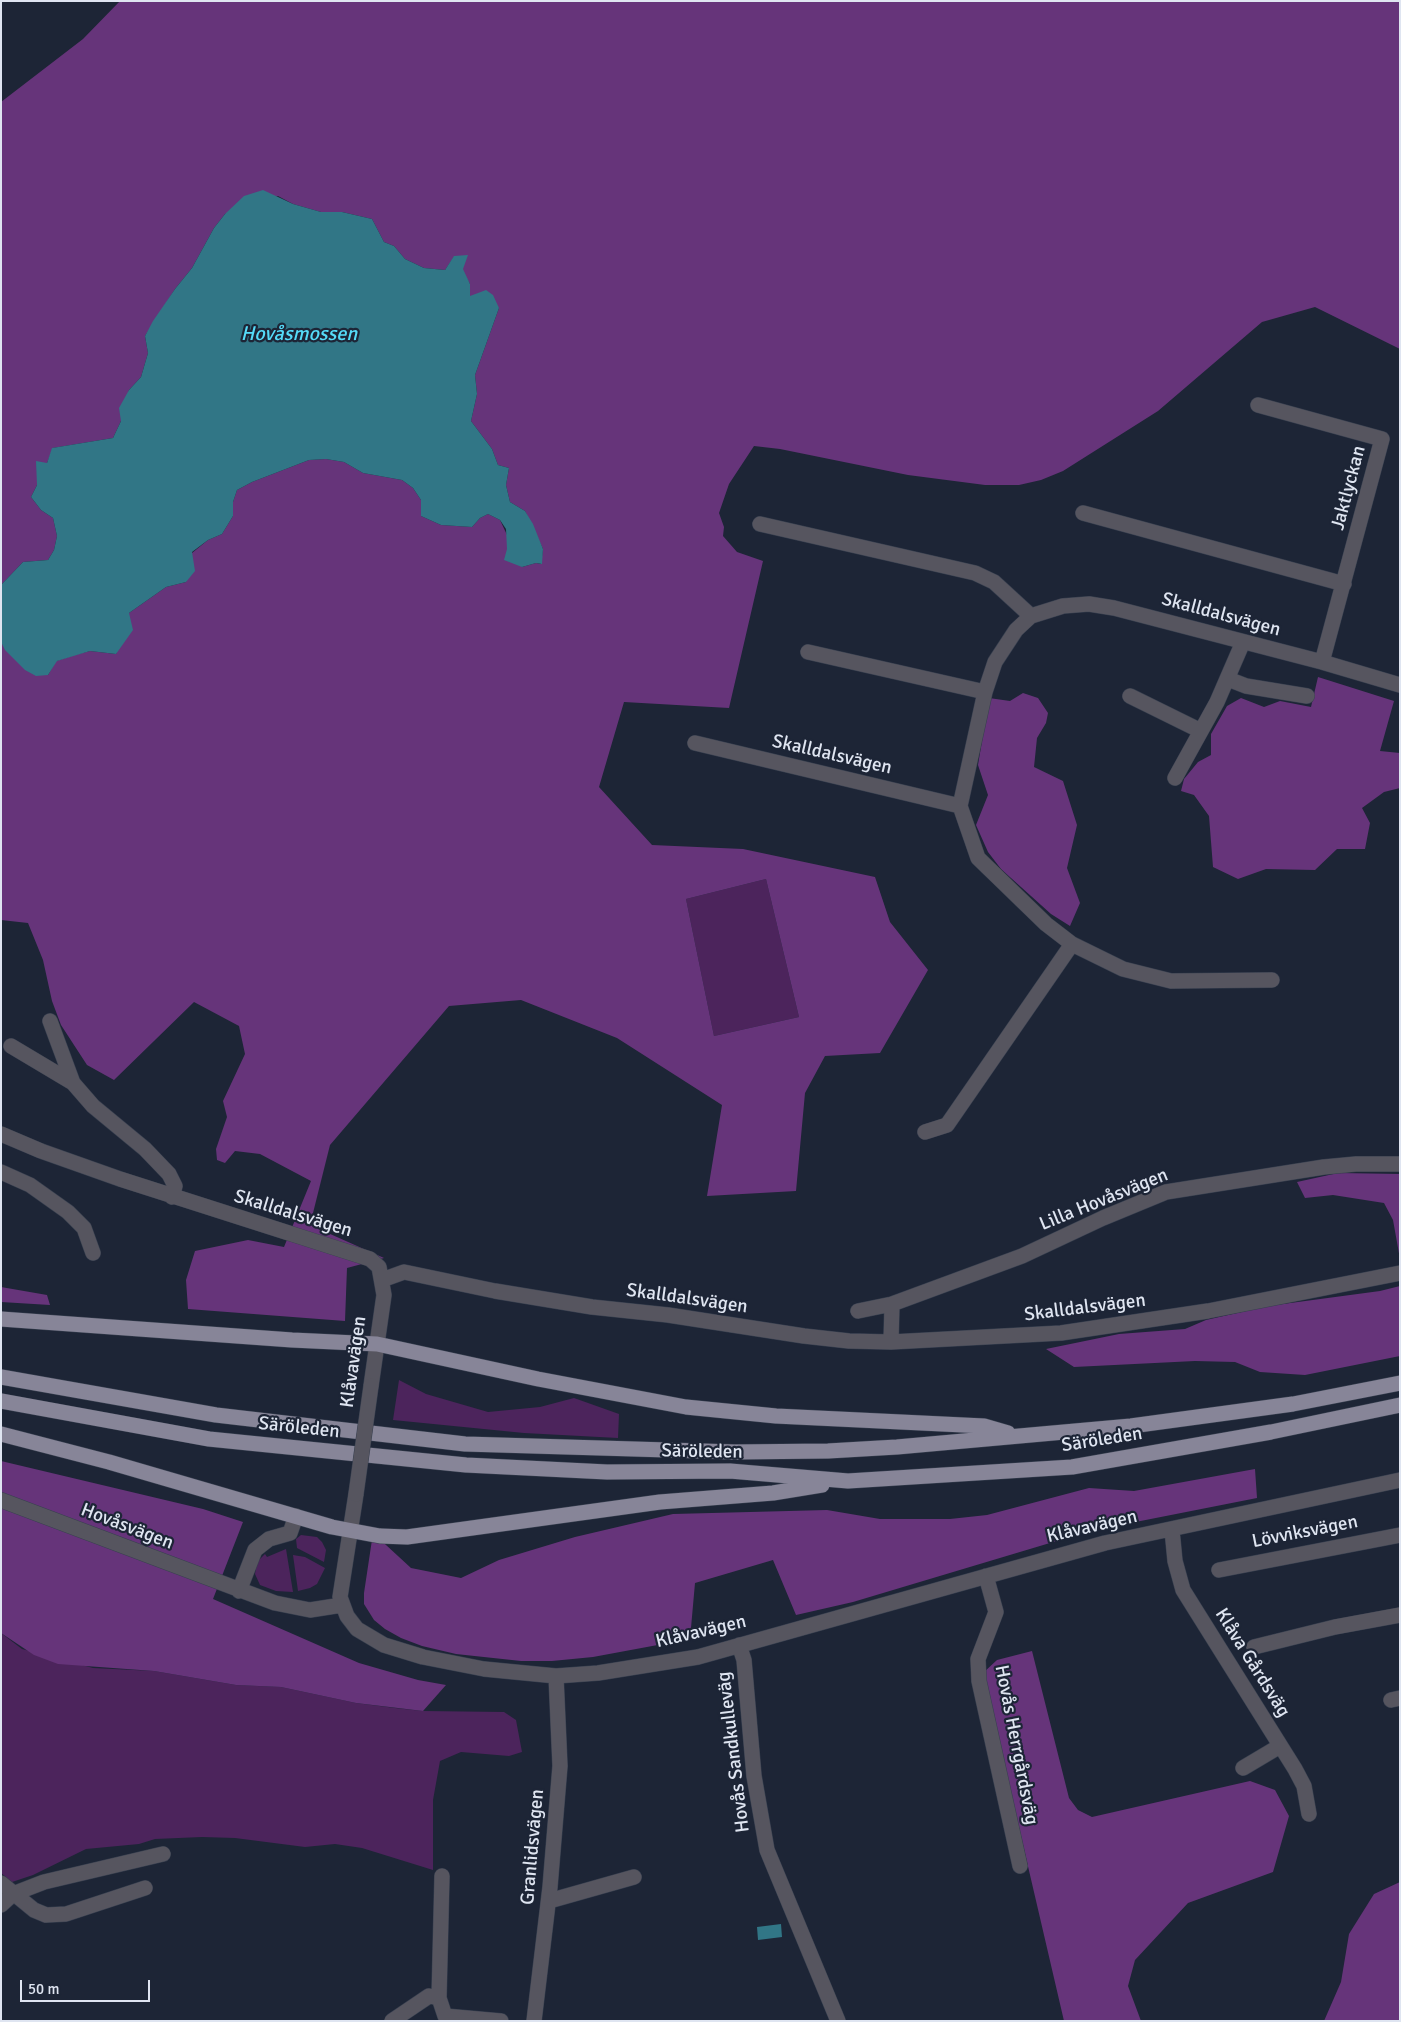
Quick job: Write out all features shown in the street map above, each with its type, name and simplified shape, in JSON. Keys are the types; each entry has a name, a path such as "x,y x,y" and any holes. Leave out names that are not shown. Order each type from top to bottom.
{"main road":[{"path":"1,1319 292,1340 377,1344 538,1379 686,1407 776,1416 984,1426 1019,1436"},
{"name":"Säröleden","path":"1,1377 216,1415 465,1444 626,1450 828,1451 1131,1426 1292,1404 1400,1383"},
{"name":"Säröleden","path":"1,1401 210,1439 466,1465 607,1472 730,1471 848,1481 1072,1467 1271,1432 1400,1406"},
{"path":"1,1434 118,1464 349,1531 380,1536 407,1537 660,1502 773,1493 848,1481"}],"street":[{"name":"Jaktlyckan","path":"1258,405 1382,439 1322,662"},
{"path":"1083,513 1344,584"},
{"path":"760,524 975,573 994,582 1031,616 1006,644 995,662 985,692 960,806 978,858 1046,924 1072,944 1123,969 1171,981 1272,980"},
{"name":"Skalldalsvägen","path":"1031,616 1063,606 1089,604 1114,608 1322,662 1400,685"},
{"path":"1174,778 1228,679 1244,642"},
{"path":"808,652 985,692"},
{"path":"1228,679 1246,686 1307,696"},
{"path":"1130,696 1201,731"},
{"name":"Skalldalsvägen","path":"695,743 960,806"},
{"path":"925,1132 947,1125 1072,944"},
{"path":"50,1021 73,1082 93,1106 145,1149 169,1174 175,1186 172,1197"},
{"path":"11,1046 73,1082"},
{"name":"Skalldalsvägen","path":"1,1134 41,1151 172,1197 370,1259 379,1268 382,1280 404,1272 495,1291 592,1307 687,1317 804,1336 849,1341 891,1342 1062,1333 1208,1311 1400,1273"},
{"name":"Lilla Hovåsvägen","path":"858,1311 892,1304 1022,1256 1103,1218 1166,1192 1324,1167 1356,1164 1400,1164"},
{"path":"3,1179 30,1185 68,1212 84,1228 93,1253"},
{"name":"Klåvavägen","path":"382,1280 384,1295 356,1494 341,1584 342,1605 352,1624 363,1634 400,1651 484,1669 556,1676 598,1673 698,1657 1105,1543 1400,1480"},
{"path":"891,1342 892,1304"},
{"name":"Hovåsvägen","path":"1,1500 239,1591 296,1609 310,1610 342,1605"},
{"path":"239,1591 255,1550 269,1539 290,1533 296,1516"},
{"name":"Klåva Gårdsväg","path":"1172,1530 1175,1561 1183,1590 1304,1786 1309,1814"},
{"name":"Lövviksvägen","path":"1219,1570 1400,1535"},
{"name":"Hovås Herrgårdsväg","path":"986,1576 996,1612 978,1659 979,1681 1020,1866"},
{"path":"1254,1647 1335,1627 1400,1615"},
{"name":"Hovås Sandkulleväg","path":"739,1645 746,1676 754,1776 766,1850 838,2021"},
{"name":"Granlidsvägen","path":"534,2021 549,1901 560,1758 556,1676"},
{"path":"1243,1768 1280,1746"},
{"path":"1,1905 13,1894 28,1887 162,1854"},
{"path":"442,1876 439,1998 445,2016 501,2021"},
{"path":"549,1901 634,1876"},
{"path":"1,1884 34,1910 46,1915 66,1914 145,1888"},
{"path":"392,2021 429,1996 439,1998"}],"shaded area":[{"path":"120,1 1400,1 1400,349 1315,307 1262,322 1158,411 1063,471 1041,480 1019,485 985,485 908,475 780,449 754,446 729,484 719,513 724,527 723,536 737,552 763,561 729,708 624,702 599,787 652,845 743,849 875,877 890,922 928,970 880,1053 825,1056 805,1093 796,1191 707,1196 722,1105 617,1038 521,1000 449,1006 330,1145 310,1225 384,1258 347,1268 345,1321 188,1309 186,1280 195,1251 248,1240 284,1247 311,1181 260,1154 235,1151 225,1163 217,1160 216,1149 227,1117 223,1101 245,1054 239,1026 194,1002 114,1080 87,1065 61,1025 52,1001 43,960 28,923 1,920 1,642 13,657 48,675 56,661 74,655 90,651 116,654 129,613 166,587 186,582 192,553 208,540 222,534 233,516 233,502 237,490 252,482 309,460 326,459 344,462 363,473 402,480 413,488 421,500 421,516 441,525 472,527 480,518 488,514 500,520 522,567 536,563 541,564 543,549 525,511 510,502 506,485 509,468 498,465 492,449 471,421 477,394 475,375 499,308 470,296 470,284 454,257 445,270 424,268 405,259 394,246 384,242 372,219 342,212 321,212 293,204 278,196 225,214 214,228 192,268 175,289 145,336 148,353 141,377 129,390 121,421 113,438 53,448 47,463 38,472 37,485 31,497 41,510 53,518 57,536 54,550 48,560 23,562 1,585 1,102 83,39","holes":["766,879 799,1017 714,1036 686,899"]},
{"path":"1318,677 1394,701 1380,751 1400,753 1400,788 1384,792 1362,808 1370,823 1365,849 1337,849 1315,870 1266,869 1238,879 1213,867 1209,816 1194,795 1181,791 1184,779 1198,762 1211,755 1211,734 1227,706 1241,698 1264,707 1280,701 1311,707"},
{"path":"1023,693 1038,698 1048,713 1046,723 1037,738 1034,767 1063,781 1077,825 1067,868 1080,903 1070,926 1051,914 1001,869 988,852 976,825 988,795 978,765 989,698 1010,701"},
{"path":"766,879 799,1017 714,1036 686,899"},
{"path":"1338,1173 1400,1174 1400,1259 1393,1220 1384,1203 1333,1195 1305,1198 1297,1182"},
{"path":"1400,1286 1400,1356 1305,1375 1260,1372 1235,1362 1195,1361 1074,1367 1046,1349 1119,1334 1185,1329 1206,1320 1268,1306 1380,1291"},
{"path":"1,1287 47,1295 50,1305 1,1302"},
{"path":"399,1380 426,1394 488,1412 540,1407 574,1398 619,1414 618,1438 524,1433 393,1420"},
{"path":"1,1461 203,1509 243,1522 213,1599 359,1663 418,1680 446,1685 423,1711 356,1703 281,1687 236,1685 154,1671 58,1664 34,1655 1,1633"},
{"path":"1255,1469 1257,1498 1090,1531 853,1602 796,1615 773,1560 695,1583 690,1639 593,1657 552,1661 521,1661 456,1654 422,1646 401,1638 374,1620 364,1604 373,1533 411,1568 461,1578 499,1560 575,1537 673,1514 827,1510 880,1519 950,1519 987,1515 1089,1488 1134,1491"},
{"path":"301,1535 317,1537 322,1542 326,1550 324,1562 297,1548 296,1539"},
{"path":"286,1549 293,1592 276,1591 260,1585 255,1574 257,1562 265,1554 267,1557"},
{"path":"293,1555 305,1557 325,1568 317,1584 298,1591"},
{"path":"1,1633 22,1649 93,1668 154,1671 236,1685 281,1687 356,1703 423,1711 504,1712 516,1720 522,1752 509,1756 461,1752 440,1761 433,1800 433,1870 362,1848 335,1844 305,1847 235,1838 202,1837 155,1839 139,1844 86,1849 33,1875 12,1882 1,1873"},
{"path":"1032,1651 1069,1798 1078,1810 1092,1817 1250,1781 1275,1790 1289,1816 1273,1872 1188,1903 1135,1960 1128,1986 1141,2021 1064,2021 983,1673 997,1660"},
{"path":"1400,1882 1400,2021 1324,2021 1341,1982 1349,1934 1374,1894"}],"water":[{"name":"Hovåsmossen","path":"263,190 293,204 321,212 342,212 372,219 384,242 394,246 405,259 424,268 445,270 454,256 468,255 463,269 470,284 470,296 486,290 493,295 499,308 475,375 477,394 471,421 492,449 498,465 509,468 506,485 510,502 525,511 533,524 543,549 542,564 536,563 522,567 504,560 507,549 506,529 500,520 488,514 480,518 472,527 441,525 421,516 421,500 413,488 402,480 363,473 344,462 326,459 309,460 252,482 237,490 233,502 233,516 222,534 208,540 192,552 195,571 186,582 166,587 129,613 133,630 116,654 90,651 57,661 48,675 36,676 25,670 5,650 1,642 1,585 23,562 48,560 54,550 57,536 53,518 41,510 31,497 37,485 36,461 47,463 52,448 113,438 121,421 119,408 129,390 141,377 148,353 145,336 153,321 192,268 214,228 225,214 244,196"},
{"path":"781,1924 782,1937 758,1940 757,1927"}]}
